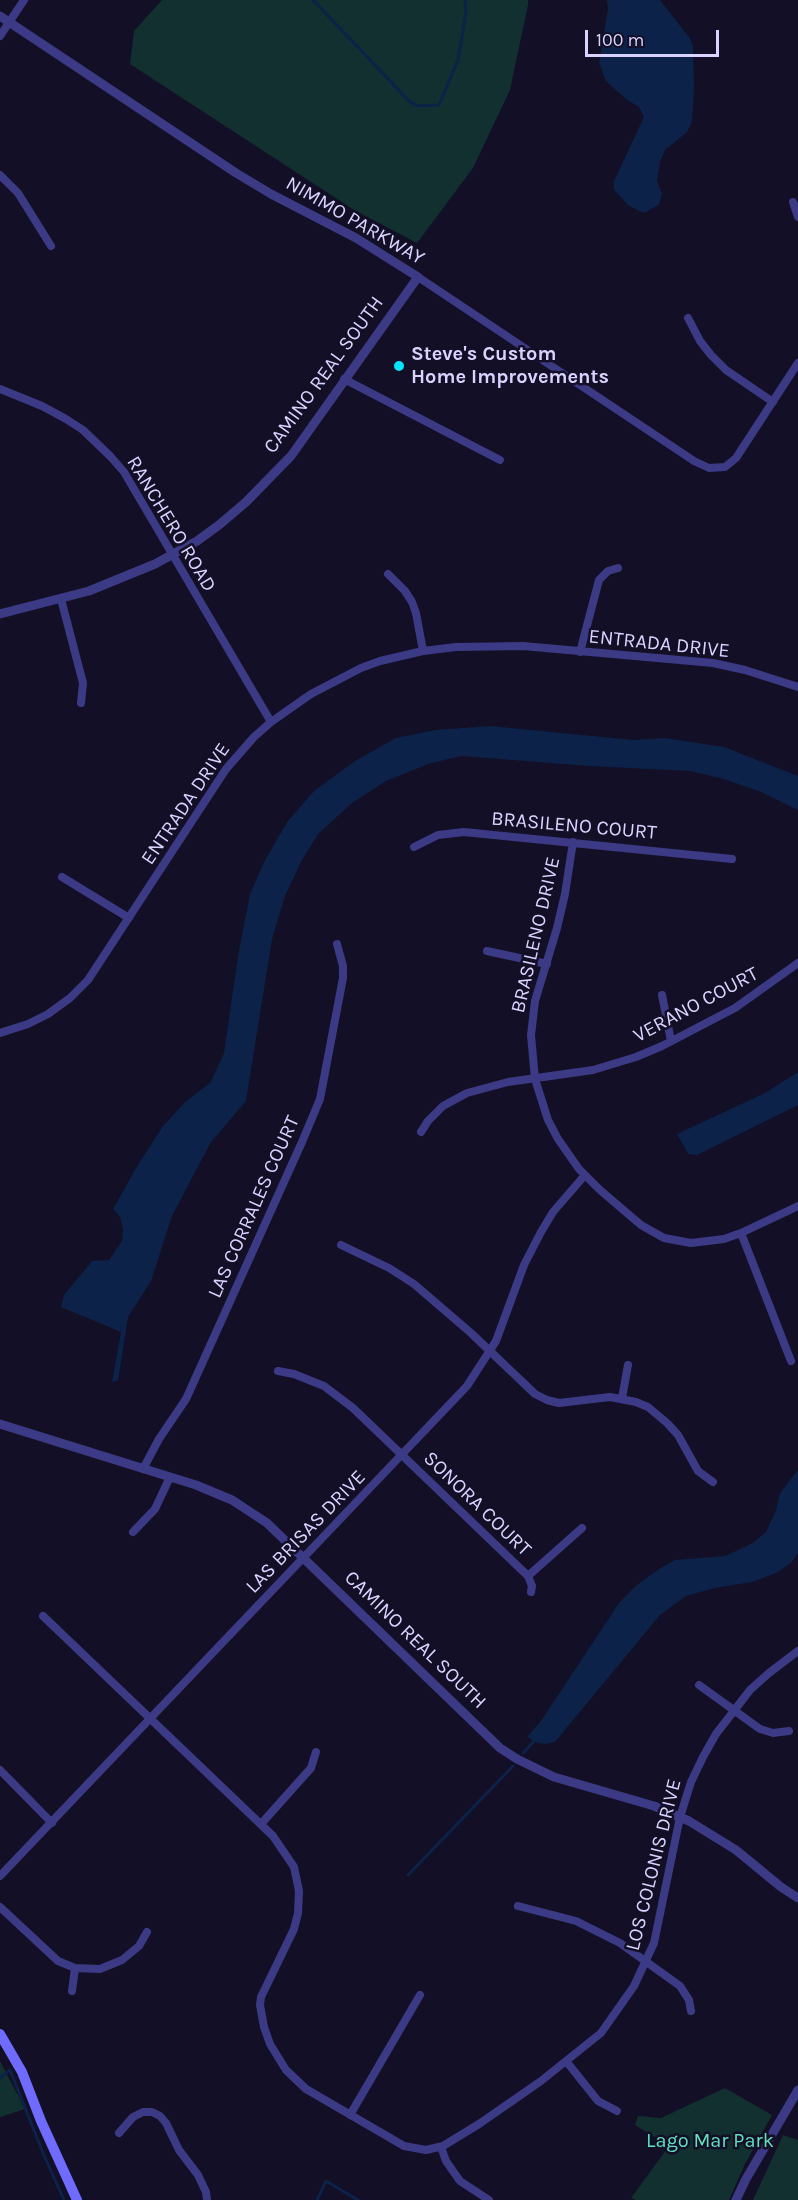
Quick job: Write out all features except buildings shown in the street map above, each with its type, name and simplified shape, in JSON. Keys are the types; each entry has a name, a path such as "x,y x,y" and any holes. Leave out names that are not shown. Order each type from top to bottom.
{"main road":[{"path":"0,2034 22,2072 41,2121 77,2200"}],"street":[{"path":"0,36 24,0"},
{"name":"NIMMO PARKWAY","path":"0,16 271,195 356,238 418,277 694,461 709,468 725,467 736,458 773,402"},
{"path":"0,175 18,193 51,246"},
{"path":"793,202 798,217"},
{"name":"CAMINO REAL SOUTH","path":"1,612 89,591 172,556 219,525 269,480 307,435 344,379 418,277"},
{"path":"688,318 700,341 718,363 736,378 773,402 798,363"},
{"path":"344,379 500,460"},
{"name":"RANCHERO ROAD","path":"0,389 66,418 98,442 123,472 271,722"},
{"path":"580,652 599,580 608,571 618,568"},
{"path":"388,574 402,586 416,613 423,651"},
{"path":"61,599 83,683 81,703"},
{"name":"ENTRADA DRIVE","path":"0,1034 48,1014 70,998 88,980 226,770 241,751 271,722 311,694 353,671 380,661 423,651 489,645 523,646 713,663 745,670 798,687"},
{"name":"BRASILENO COURT","path":"414,847 438,836 464,832 732,859"},
{"name":"BRASILENO DRIVE","path":"573,842 565,894 535,1001 531,1051 535,1079 548,1120 567,1153 585,1175 641,1225 664,1238 691,1243 710,1241 741,1233 798,1206"},
{"path":"62,877 129,918"},
{"name":"LAS CORRALES COURT","path":"143,1468 186,1399 320,1099 343,978 343,966 337,944"},
{"path":"487,951 547,964"},
{"name":"VERANO COURT","path":"421,1132 437,1111 452,1100 487,1086 563,1076 615,1064 671,1041 735,1008 798,963"},
{"path":"662,996 671,1041"},
{"name":"LAS BRISAS DRIVE","path":"0,1876 467,1386 490,1352 532,1248 553,1212 585,1175"},
{"path":"741,1233 791,1361"},
{"path":"341,1245 389,1268 414,1284 447,1311 535,1394 547,1400 570,1403 594,1398 622,1398 648,1407 678,1435 698,1471 712,1482"},
{"path":"622,1398 628,1365"},
{"name":"SONORA COURT","path":"278,1371 309,1379 329,1389 359,1414 528,1576 582,1528"},
{"name":"CAMINO REAL SOUTH","path":"0,1424 216,1492 239,1504 267,1523 494,1742 509,1753 535,1769 554,1777 654,1806 680,1817 713,1834 798,1898"},
{"path":"133,1532 155,1509 170,1477"},
{"path":"528,1576 532,1586 531,1592"},
{"path":"44,1616 261,1824 285,1851 294,1867 299,1891 298,1913 294,1929 261,1997 260,2005 264,2028 277,2058 294,2079 306,2089 404,2146 426,2150 441,2147 446,2161 460,2181 489,2200"},
{"name":"LOS COLONIS DRIVE","path":"441,2147 479,2124 566,2061 601,2033 624,2002 647,1962 658,1924 680,1817 691,1782 703,1757 733,1710 769,1673 798,1651"},
{"path":"699,1685 760,1729 768,1732 789,1731"},
{"path":"261,1824 311,1768 316,1752"},
{"path":"0,1770 52,1823"},
{"path":"518,1906 576,1921 620,1943 680,1986 689,2000 691,2011"},
{"path":"0,1907 58,1961 75,1968 100,1969 122,1960 139,1947 147,1932"},
{"path":"72,1991 75,1968"},
{"path":"350,2115 420,1995"},
{"path":"566,2061 598,2101 617,2111"},
{"path":"736,2200 798,2090"},
{"path":"119,2133 138,2114 147,2112 160,2116 179,2150 198,2175 207,2200"}],"green space":[{"path":"162,0 528,0 528,5 510,90 473,168 417,243 354,210 130,64 134,31"},
{"path":"0,2061 25,2109 0,2117"},
{"name":"Lago Mar Park","path":"725,2088 772,2115 745,2164 729,2200 636,2200 631,2198 669,2146 635,2125 638,2116 661,2118"},
{"path":"783,2135 798,2140 798,2200 753,2200"}],"water":[{"path":"607,0 660,0 689,37 693,46 692,122 687,132 665,150 660,162 657,181 662,194 659,205 644,213 629,206 614,190 614,181 644,117 639,107 627,100 606,81 599,63 608,9"},
{"path":"490,726 633,740 665,738 724,747 798,776 798,810 761,792 724,779 690,771 462,756 431,763 386,781 352,803 318,834 301,862 285,896 272,939 246,1101 211,1142 172,1216 151,1281 128,1317 118,1381 112,1382 121,1332 61,1307 64,1295 92,1261 109,1260 122,1241 123,1229 120,1217 113,1209 136,1168 163,1126 185,1102 210,1083 224,1053 239,950 250,894 264,862 287,822 314,791 355,761 396,738 435,730"},
{"path":"798,1072 798,1105 697,1155 688,1154 677,1134 765,1093"},
{"path":"798,1470 798,1553 791,1563 776,1573 752,1582 715,1588 686,1596 660,1615 555,1742 538,1743 527,1737 541,1721 619,1603 637,1585 675,1560 725,1556 753,1543 766,1532 776,1510 780,1493"}],"waterway":[{"path":"313,0 410,102 417,106 439,105 458,60 466,12 465,0"},
{"path":"523,1753 536,1739"},
{"path":"408,1875 513,1766"},
{"path":"0,2078 10,2070 64,2200"},
{"path":"317,2200 326,2181 358,2200"}],"place":[{"name":"Steve's Custom Home Improvements","path":"399,366"}]}
